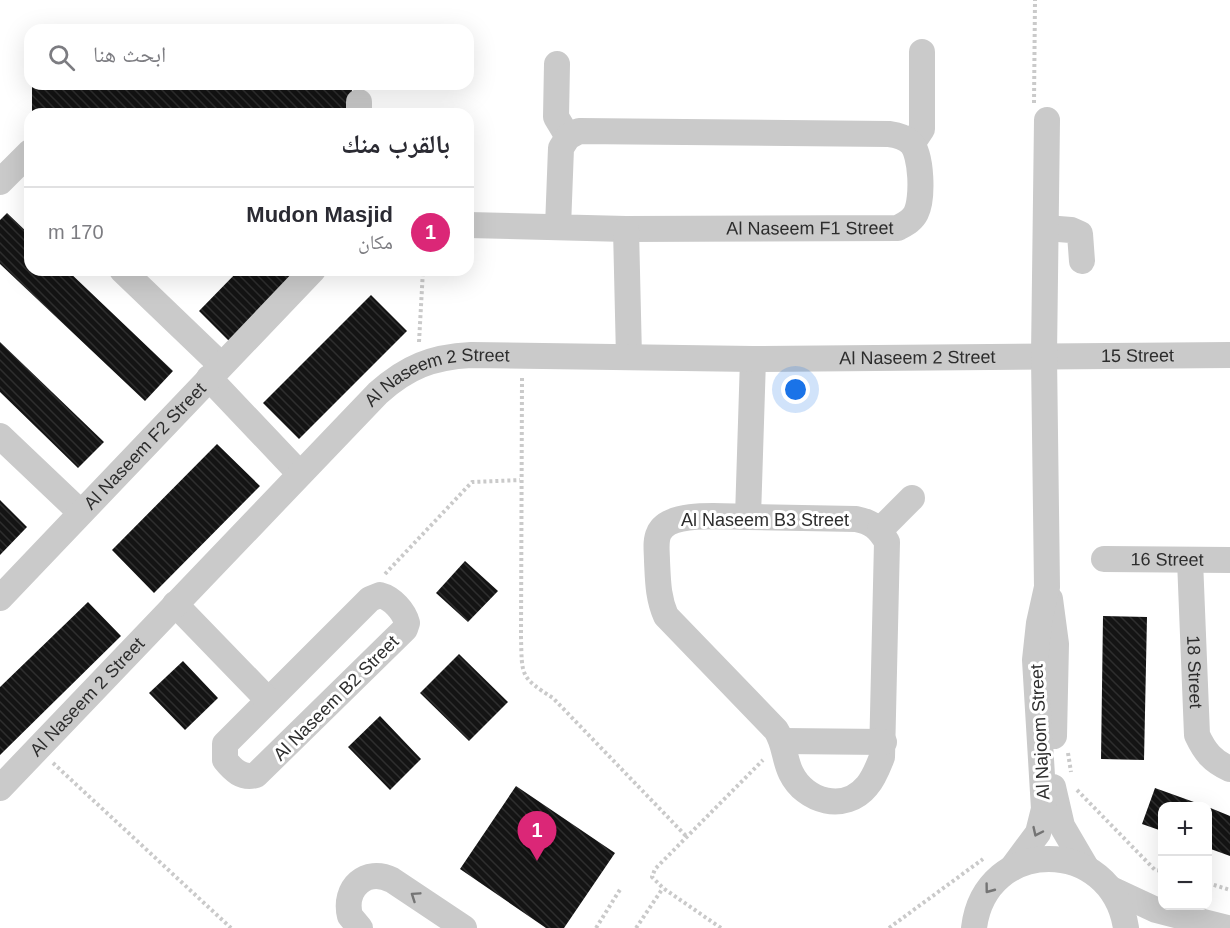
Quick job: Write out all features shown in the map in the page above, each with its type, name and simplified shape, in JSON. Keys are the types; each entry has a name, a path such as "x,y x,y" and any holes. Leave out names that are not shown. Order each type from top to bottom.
{"street":[{"path":"558,227 561,148 568,137 585,131 889,134 902,136 912,144 922,129 922,52"},
{"path":"557,64 556,117 568,137"},
{"name":"Al Najoom Street","path":"1012,868 1038,833 1044,809 1046,672 1054,625 1047,587 1044,356 1047,120"},
{"name":"Al Naseem F1 Street","path":"474,225 626,229 898,228 909,222 917,212 920,199 918,155 912,144"},
{"path":"1046,228 1071,230 1080,234 1083,261"},
{"path":"626,229 629,357"},
{"name":"Al Naseem F2 Street","path":"127,276 215,372 300,474"},
{"name":"Al Naseem F2 Street","path":"0,598 307,276"},
{"name":"Al Naseem 2 Street","path":"0,788 378,393 396,376 418,364 444,356 522,355 753,359 1044,356"},
{"name":"15 Street","path":"1044,356 1230,355"},
{"path":"748,516 753,359"},
{"name":"Al Naseem F2 Street","path":"0,436 80,512"},
{"path":"880,530 912,498"},
{"name":"Al Naseem B3 Street","path":"748,516 856,519 870,522 880,530 887,542 884,742 876,771 866,788 846,801 824,802 804,792 791,773 783,741 769,721 666,616 659,600 657,545 659,533 666,524 685,517 748,516"},
{"name":"16 Street","path":"1104,559 1230,560"},
{"name":"18 Street","path":"1190,560 1197,735 1204,751 1217,764 1230,768"},
{"name":"Al Naseem B2 Street","path":"375,596 386,596 402,612 407,623 405,629 262,770 249,777 242,776 225,760 225,744 268,700 375,596"},
{"path":"175,604 268,700"},
{"name":"Al Najoom Street","path":"1046,672 1053,788 1062,826 1086,867"},
{"path":"783,741 884,742"},
{"path":"968,924 983,896 995,880 1012,868 1030,861 1048,858 1068,860 1086,867 1111,889 1156,910 1227,928"},
{"path":"360,928 350,916 349,897 360,880 370,875 382,875 464,928"},
{"path":"1111,889 1124,912 1126,928"}],"path":[{"path":"418,364 423,276"},
{"path":"522,355 520,480 522,666 527,681 553,698 686,836"},
{"path":"375,596 387,571 472,482 520,480"},
{"path":"721,928 663,888 652,877 655,869 686,836 783,741"},
{"path":"38,749 231,928"},
{"path":"889,928 984,858"},
{"path":"1212,884 1230,890"},
{"path":"596,928 621,888"},
{"path":"636,928 663,888"}],"building":[{"path":"32,90 352,90 352,108 32,108"},
{"path":"7,213 24,229 24,276 73,276 173,371 145,401 0,264 0,220"},
{"path":"233,276 299,276 231,343 199,311"},
{"path":"371,295 407,331 299,439 263,403"},
{"path":"0,342 104,442 78,468 0,392"},
{"path":"217,444 260,486 154,593 112,550"},
{"path":"0,500 27,527 0,555"},
{"path":"465,561 498,591 468,622 436,593"},
{"path":"88,602 121,636 0,755 0,687"},
{"path":"1103,616 1147,617 1144,760 1101,759"},
{"path":"459,654 508,702 469,741 420,693"},
{"path":"183,661 218,698 185,730 149,693"},
{"path":"380,716 421,759 390,790 348,747"},
{"path":"516,786 615,853 564,928 546,928 460,869"},
{"path":"1155,788 1194,802 1158,802 1158,830 1142,824"},
{"path":"1212,809 1230,816 1230,856 1212,849"}],"place":[{"name":"Mudon Masjid","path":"537,861"}]}
